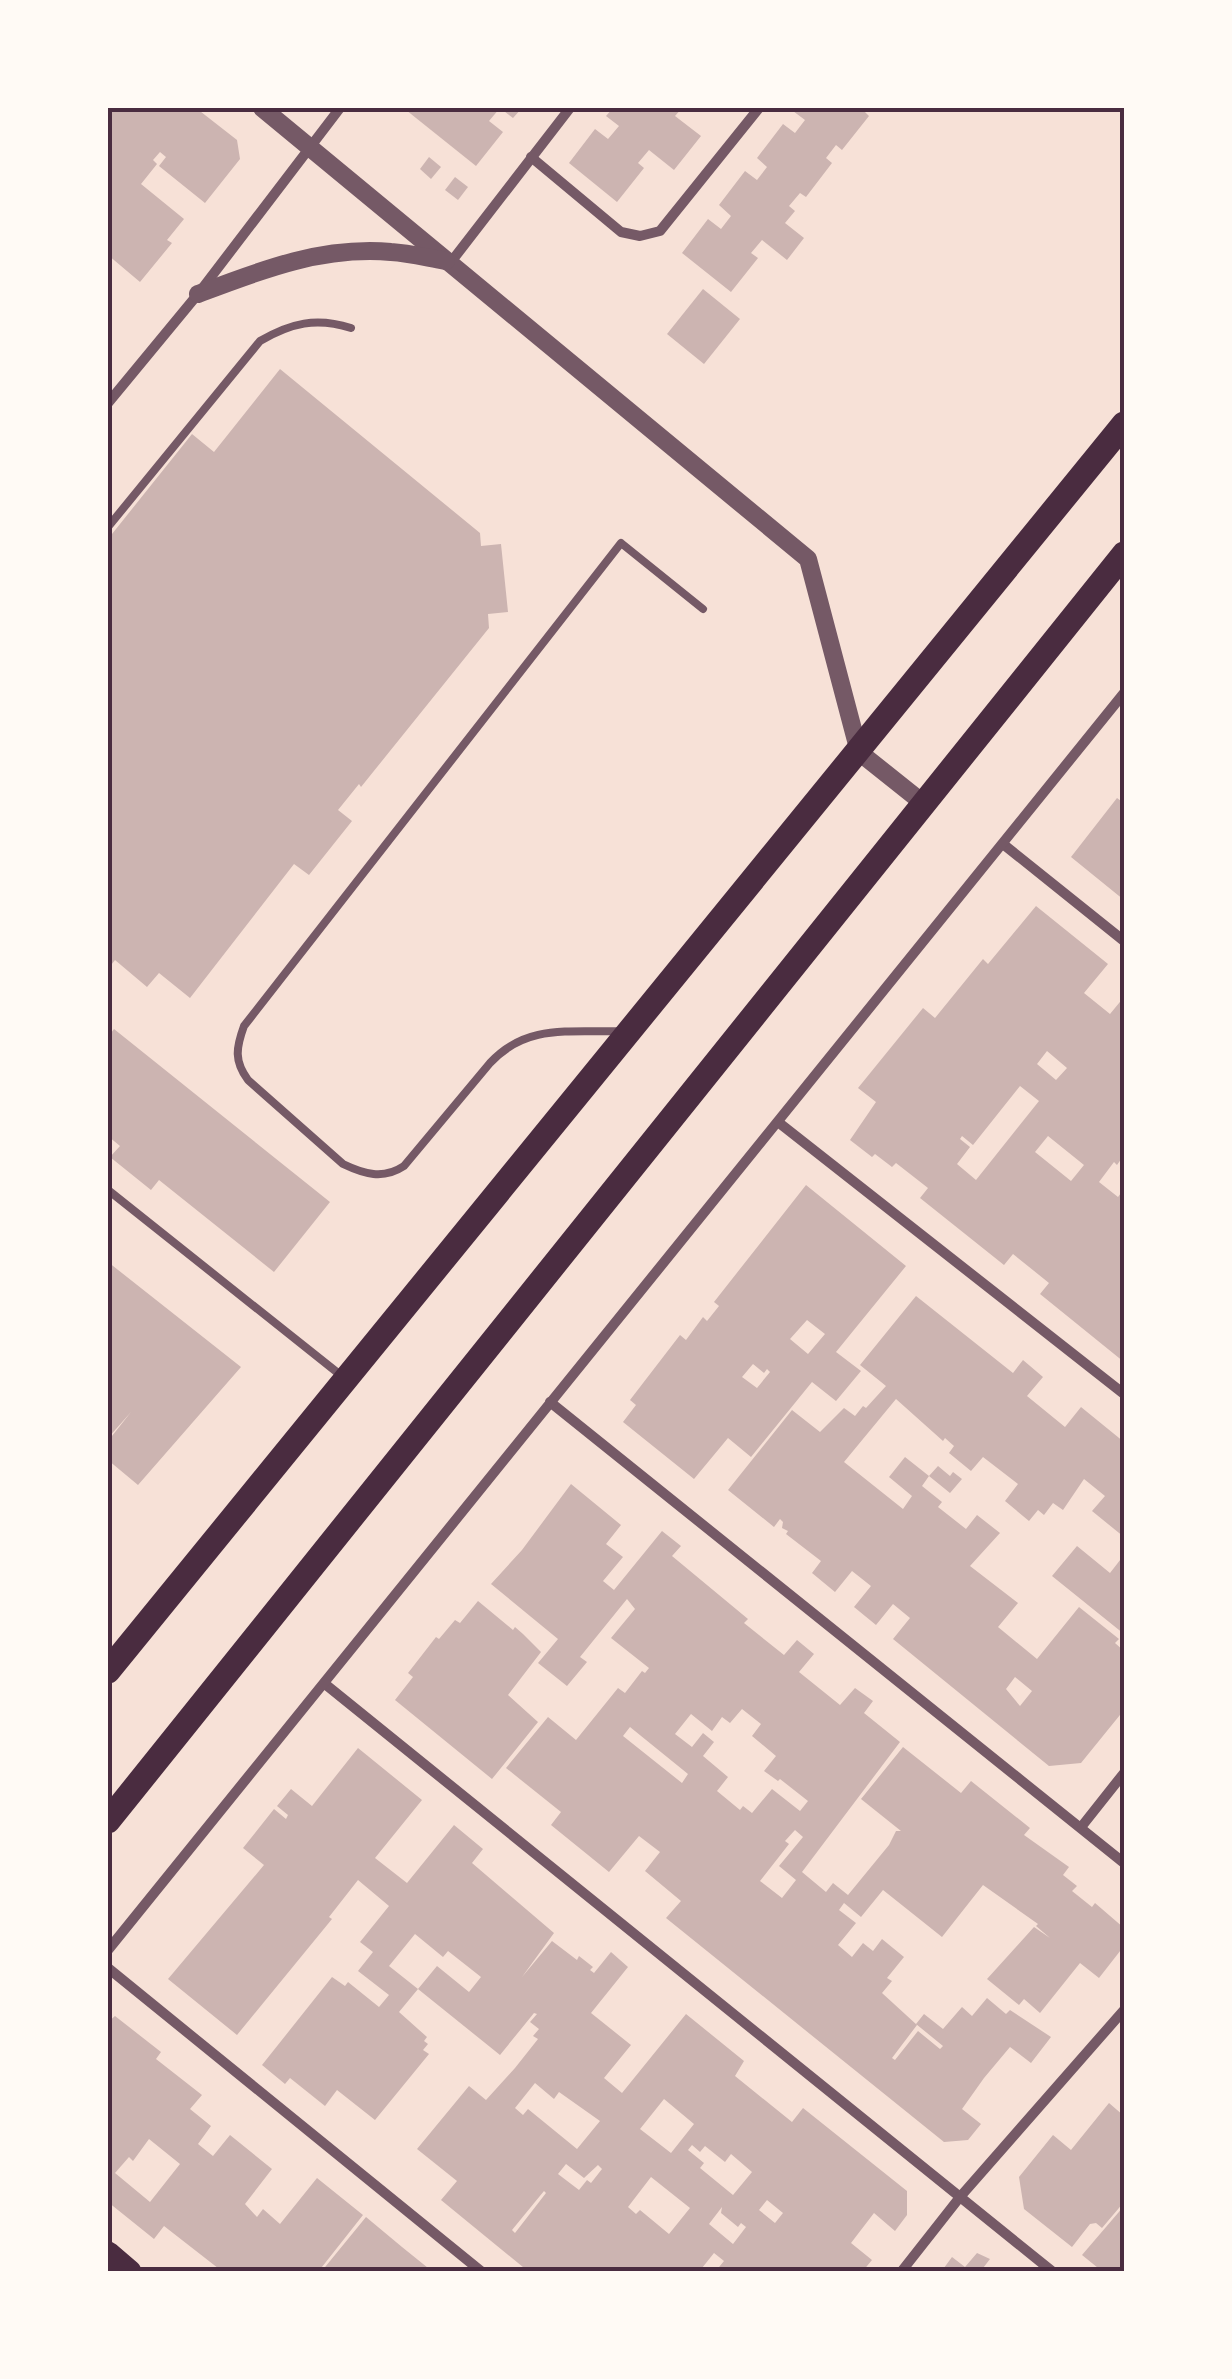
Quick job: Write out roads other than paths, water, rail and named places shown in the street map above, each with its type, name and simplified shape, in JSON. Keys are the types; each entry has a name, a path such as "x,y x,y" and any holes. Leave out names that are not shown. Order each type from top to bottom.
{"main road":[{"path":"108,1671 1124,424"},
{"path":"108,1821 1124,554"},
{"path":"108,2254 129,2272"}],"street":[{"path":"262,108 808,559 859,752 923,802"},
{"path":"108,403 198,294 340,108"},
{"path":"451,262 570,108"},
{"path":"531,157 621,232 640,236 660,231 759,108"},
{"path":"198,294 278,265 351,251 392,252 451,262"},
{"path":"108,1950 1124,694"},
{"path":"1003,844 1124,942"},
{"path":"778,1122 1124,1394"},
{"path":"550,1402 1124,1863"},
{"path":"325,1684 1053,2272"},
{"path":"1082,1826 1124,1774"},
{"path":"108,1968 482,2272"},
{"path":"900,2272 960,2197 1124,2010"}],"lane":[{"path":"108,527 260,341 282,328 305,322 329,321 350,328"},
{"path":"631,1031 522,1037 497,1056 404,1166 376,1175 343,1164 237,1066 236,1048 244,1026 620,543 703,609"},
{"path":"108,1190 346,1380"}]}
